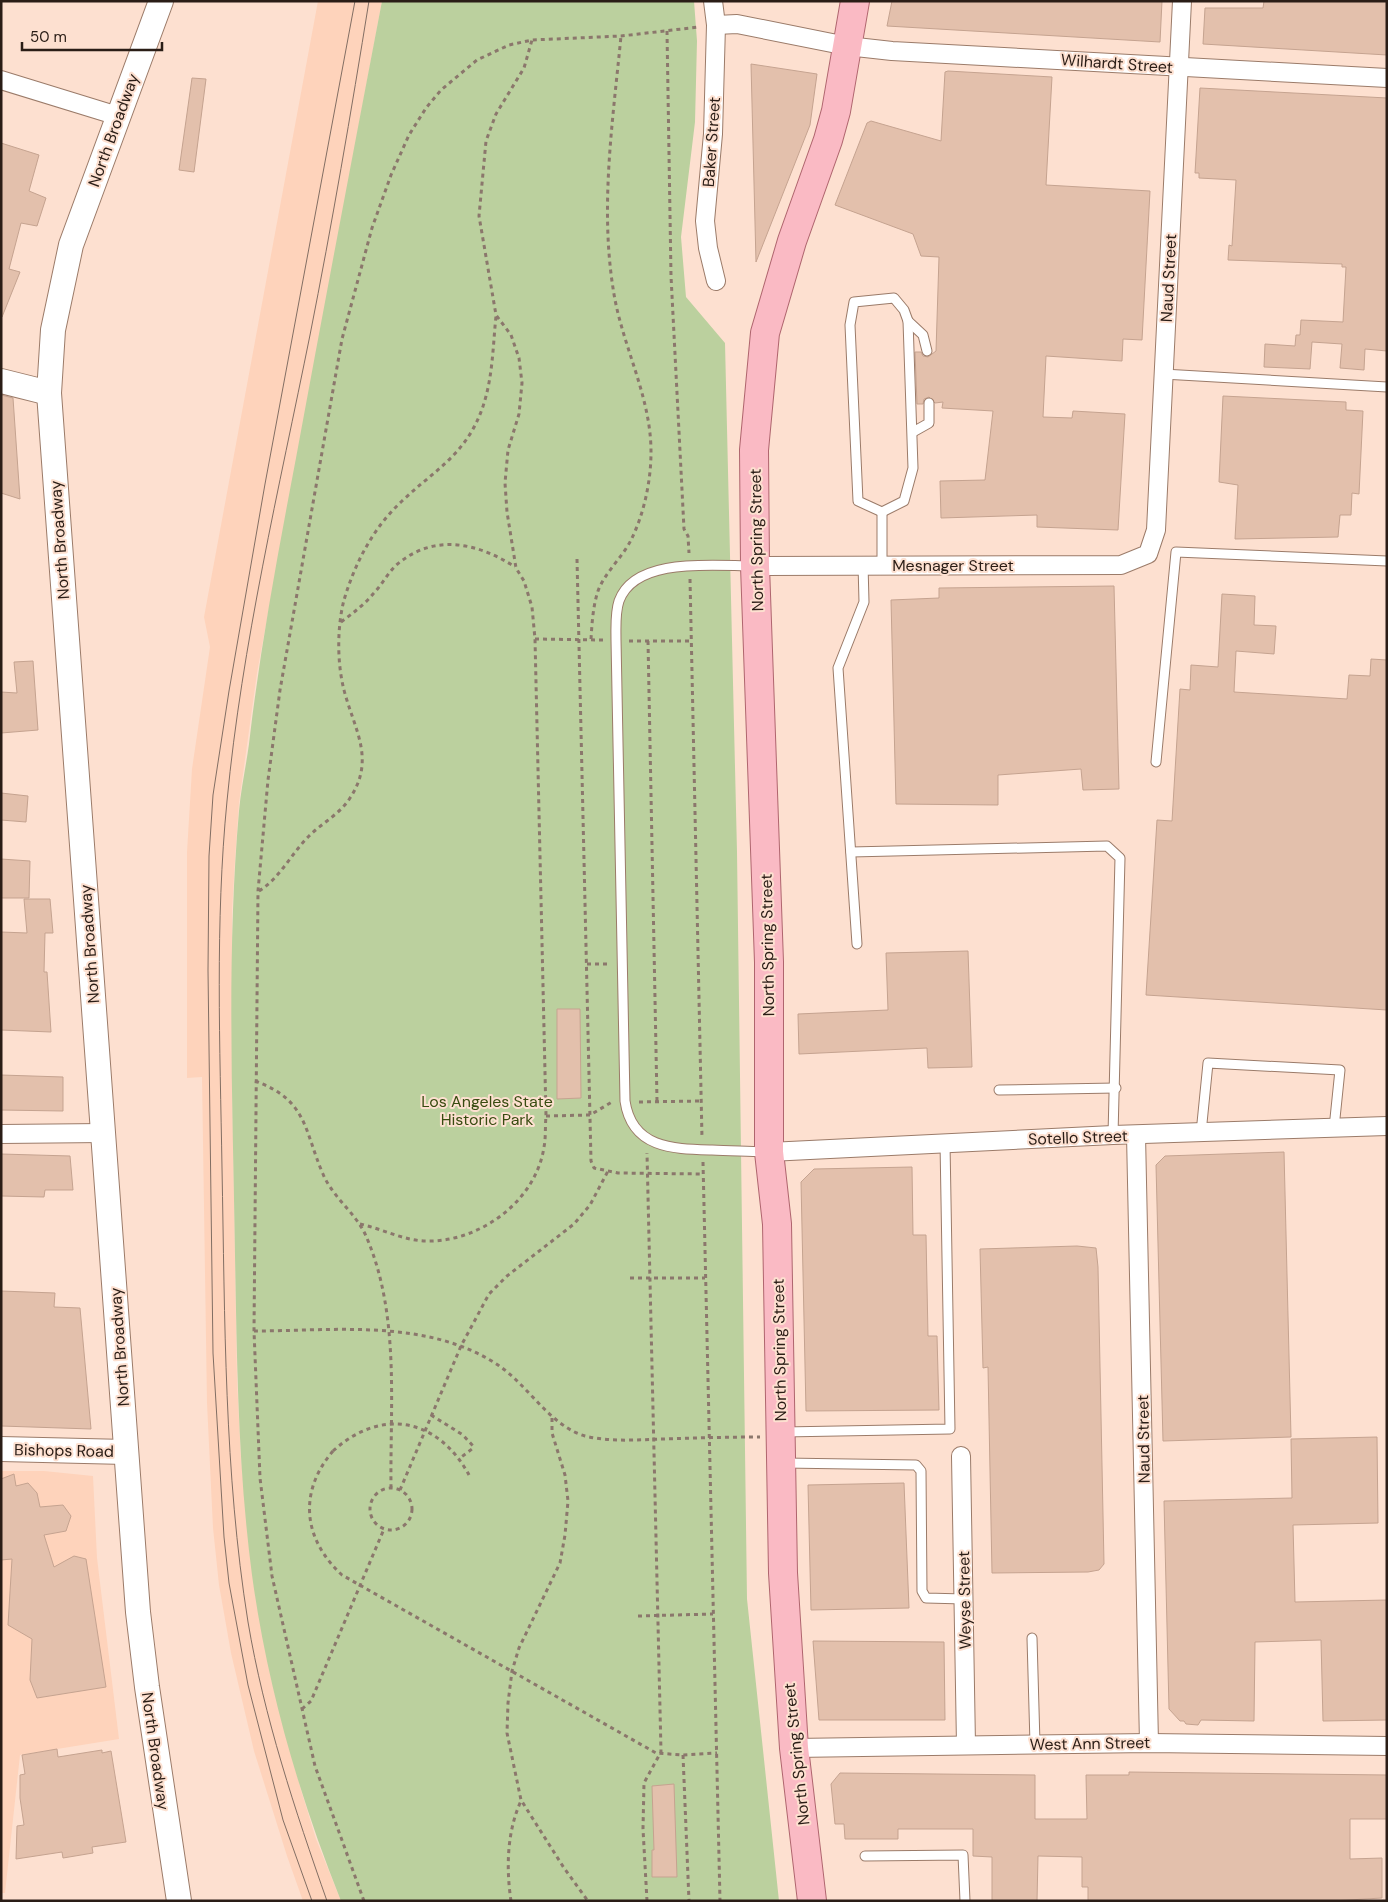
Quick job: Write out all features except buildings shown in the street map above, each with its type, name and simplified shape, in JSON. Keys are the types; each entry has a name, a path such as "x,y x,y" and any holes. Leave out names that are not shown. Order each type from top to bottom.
{"main road":[{"name":"North Broadway","path":"161,1 71,245 58,297 50,362 49,393 126,1452 147,1687 179,1901"},
{"name":"North Spring Street","path":"812,1901 794,1748 783,1572 777,1224 769,1152 769,962 755,566 754,450 765,332 784,266 828,140 836,111 855,1"},
{"path":"1,382 49,393"},
{"name":"Bishops Road","path":"1,1449 126,1452"}],"street":[{"name":"Baker Street","path":"713,1 716,25 713,134 705,221 708,248 716,281"},
{"name":"Naud Street","path":"1148,554 1156,530 1182,1"},
{"name":"Wilhardt Street","path":"716,25 737,24 847,46 1387,78"},
{"path":"1,80 118,116"},
{"name":"Mesnager Street","path":"755,566 863,564 1121,565 1148,554"},
{"name":"Sotello Street","path":"769,1152 1201,1132 1387,1126"},
{"path":"1,1134 104,1133"},
{"name":"Naud Street","path":"1136,1135 1149,1742"},
{"name":"Weyse Street","path":"961,1456 966,1745"},
{"name":"West Ann Street","path":"794,1748 1149,1742 1387,1746"}],"lane":[{"path":"894,298 904,310 908,321 913,468 904,501 882,512 858,501 850,325 854,302 894,298"},
{"path":"908,321 923,335 927,351"},
{"path":"1164,374 1387,387"},
{"path":"913,432 929,423 929,403"},
{"path":"882,512 882,564"},
{"path":"1156,762 1176,552 1387,562"},
{"path":"857,944 838,668 864,602 863,564"},
{"path":"755,566 690,566 652,571 637,578 619,600 616,615 626,1101 632,1123 651,1140 681,1150 769,1152"},
{"path":"851,852 1107,846 1120,858 1115,1013 1116,1088 1113,1136"},
{"path":"1201,1132 1208,1063 1340,1070 1334,1128"},
{"path":"999,1090 1116,1088"},
{"path":"780,1444 950,1429 945,1143"},
{"path":"780,1444 916,1465 921,1471 922,1591 926,1598 964,1599"},
{"path":"1032,1638 1035,1744"},
{"path":"865,1856 962,1855 965,1901"}],"path":[{"path":"364,1901 315,1766 272,1576 260,1478 254,1331 258,891 268,780 282,681 342,338 372,228 391,175 406,143 431,102 441,90 477,60 508,45 532,40 621,36 716,25"},
{"path":"667,31 671,276 684,529 688,536 689,555"},
{"path":"591,639 598,591 631,540 639,518 648,486 651,452 648,411 619,322 612,287 608,238 612,136 621,36"},
{"path":"258,891 272,883 298,847 338,813 351,798 363,764 362,743 344,690 339,638 343,603 352,573 367,544 387,517 403,500 441,469 473,429 486,402 492,375 496,315 479,216 486,141 496,114 524,68 532,40"},
{"path":"360,1224 427,1242 454,1238 476,1231 514,1205 528,1185 544,1148 546,1116 535,639 532,607 524,581 516,568 507,512 505,483 508,450 519,414 522,383 519,358 511,335 496,315"},
{"path":"341,622 361,607 400,561 438,545 473,546 488,550 516,568"},
{"path":"577,559 591,1161 594,1168 608,1171 648,1174 703,1174"},
{"path":"690,581 702,1139"},
{"path":"535,639 604,640"},
{"path":"629,640 691,640"},
{"path":"648,641 657,1102"},
{"path":"587,964 612,964"},
{"path":"255,1081 280,1094 301,1115 323,1176 336,1196 360,1224 376,1261 390,1331 391,1487"},
{"path":"546,1116 590,1115 614,1101"},
{"path":"638,1102 700,1101"},
{"path":"646,1901 643,1829 644,1783 662,1752 647,1152 651,1140"},
{"path":"703,1162 720,1901"},
{"path":"400,1490 460,1346 489,1294 508,1276 550,1245 574,1224 590,1204 608,1171"},
{"path":"630,1278 705,1278"},
{"path":"254,1331 390,1331 426,1336 460,1346 478,1352 521,1382 552,1417 584,1435 613,1440 708,1438 780,1444"},
{"path":"431,1415 463,1435 473,1446 472,1449 460,1458"},
{"path":"552,1417 552,1433 565,1475 568,1501 565,1535 560,1563 519,1648 512,1671 508,1702 508,1733 521,1800 564,1868 588,1901"},
{"path":"469,1474 460,1458 436,1434 411,1425 383,1424 360,1431 333,1451 323,1463 314,1480 309,1503 311,1525 317,1544 328,1561 342,1575 656,1753 683,1755 716,1753"},
{"path":"391,1487 400,1490 410,1500 411,1514 408,1521 397,1529 384,1529 373,1520 369,1508 370,1502 378,1491 391,1487"},
{"path":"302,1709 311,1701 384,1529"},
{"path":"638,1616 713,1614"},
{"path":"683,1755 689,1901"},
{"path":"511,1901 509,1858 512,1821 521,1800"}],"shaded area":[{"path":"318,1 382,1 257,673 239,803 235,860 232,912 232,1077 237,1380 241,1459 253,1577 272,1683 301,1790 316,1839 341,1901 303,1901 254,1751 231,1653 219,1585 213,1528 207,1403 202,1077 187,1078 187,852 192,769 210,647 204,617"},
{"path":"1,1471 44,1471 93,1476 97,1558 119,1739 20,1755 5,1893 1,1893"}],"green space":[{"name":"Los Angeles State Historic Park","path":"382,1 694,1 697,41 695,122 681,237 686,297 725,343 737,852 747,1599 779,1901 341,1901 298,1781 266,1658 258,1617 247,1535 239,1416 231,1034 235,867 240,803 270,601"}],"tram line":[{"path":"312,1901 283,1820 248,1685 229,1583 224,1537 213,1353 208,970 209,856 213,795 229,691 265,484 355,1"},
{"path":"327,1901 292,1798 263,1693 248,1622 234,1509 225,1339 220,1030 221,893 227,801 242,684 262,567 326,252 369,1"}]}
